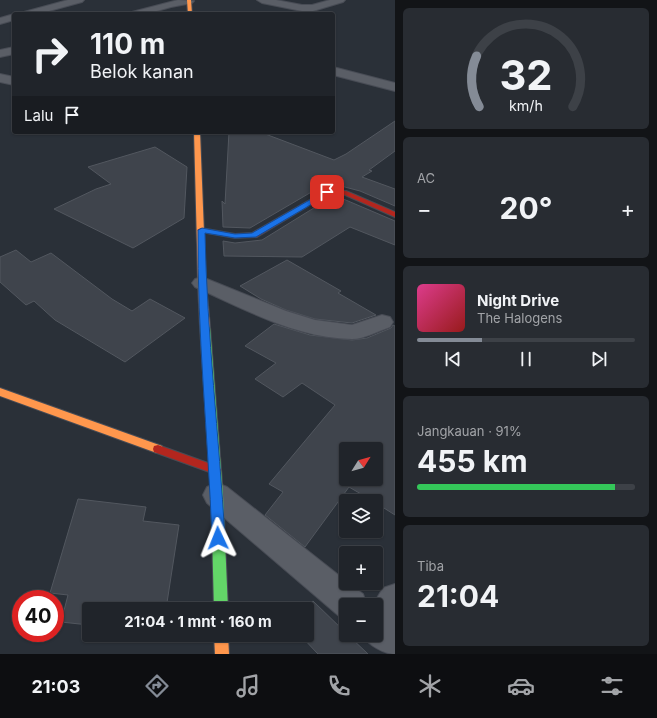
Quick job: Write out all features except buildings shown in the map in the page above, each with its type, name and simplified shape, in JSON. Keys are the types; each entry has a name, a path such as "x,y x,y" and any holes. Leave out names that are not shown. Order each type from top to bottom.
{"street":[{"path":"34,12 79,0"},
{"path":"262,0 302,8 312,8 340,0"},
{"path":"142,12 170,4 189,1 190,12"},
{"path":"30,3 63,12"},
{"path":"0,21 12,18"},
{"path":"0,54 12,51"},
{"path":"335,72 395,87"},
{"path":"0,78 12,81"},
{"path":"197,134 202,230 202,283 216,482 221,602"},
{"path":"202,230 235,236 254,235 327,192 344,192 395,215"},
{"path":"202,283 278,316 313,327 353,332 382,322"},
{"path":"0,392 216,482 343,598"},
{"path":"383,632 395,599"},
{"path":"221,642 222,654"}],"traffic: fast":[{"path":"205,327 217,495 221,602"}],"traffic: slow":[{"path":"189,0 190,12"},
{"path":"197,134 205,327"},
{"path":"0,392 158,449"},
{"path":"221,642 222,654"}],"traffic: jam":[{"path":"201,230 235,236 254,235 327,192 344,192 395,215"},
{"path":"158,449 215,470"}],"route":[{"path":"218,538 217,495 202,283 202,230 235,236 254,235 327,192"}]}
